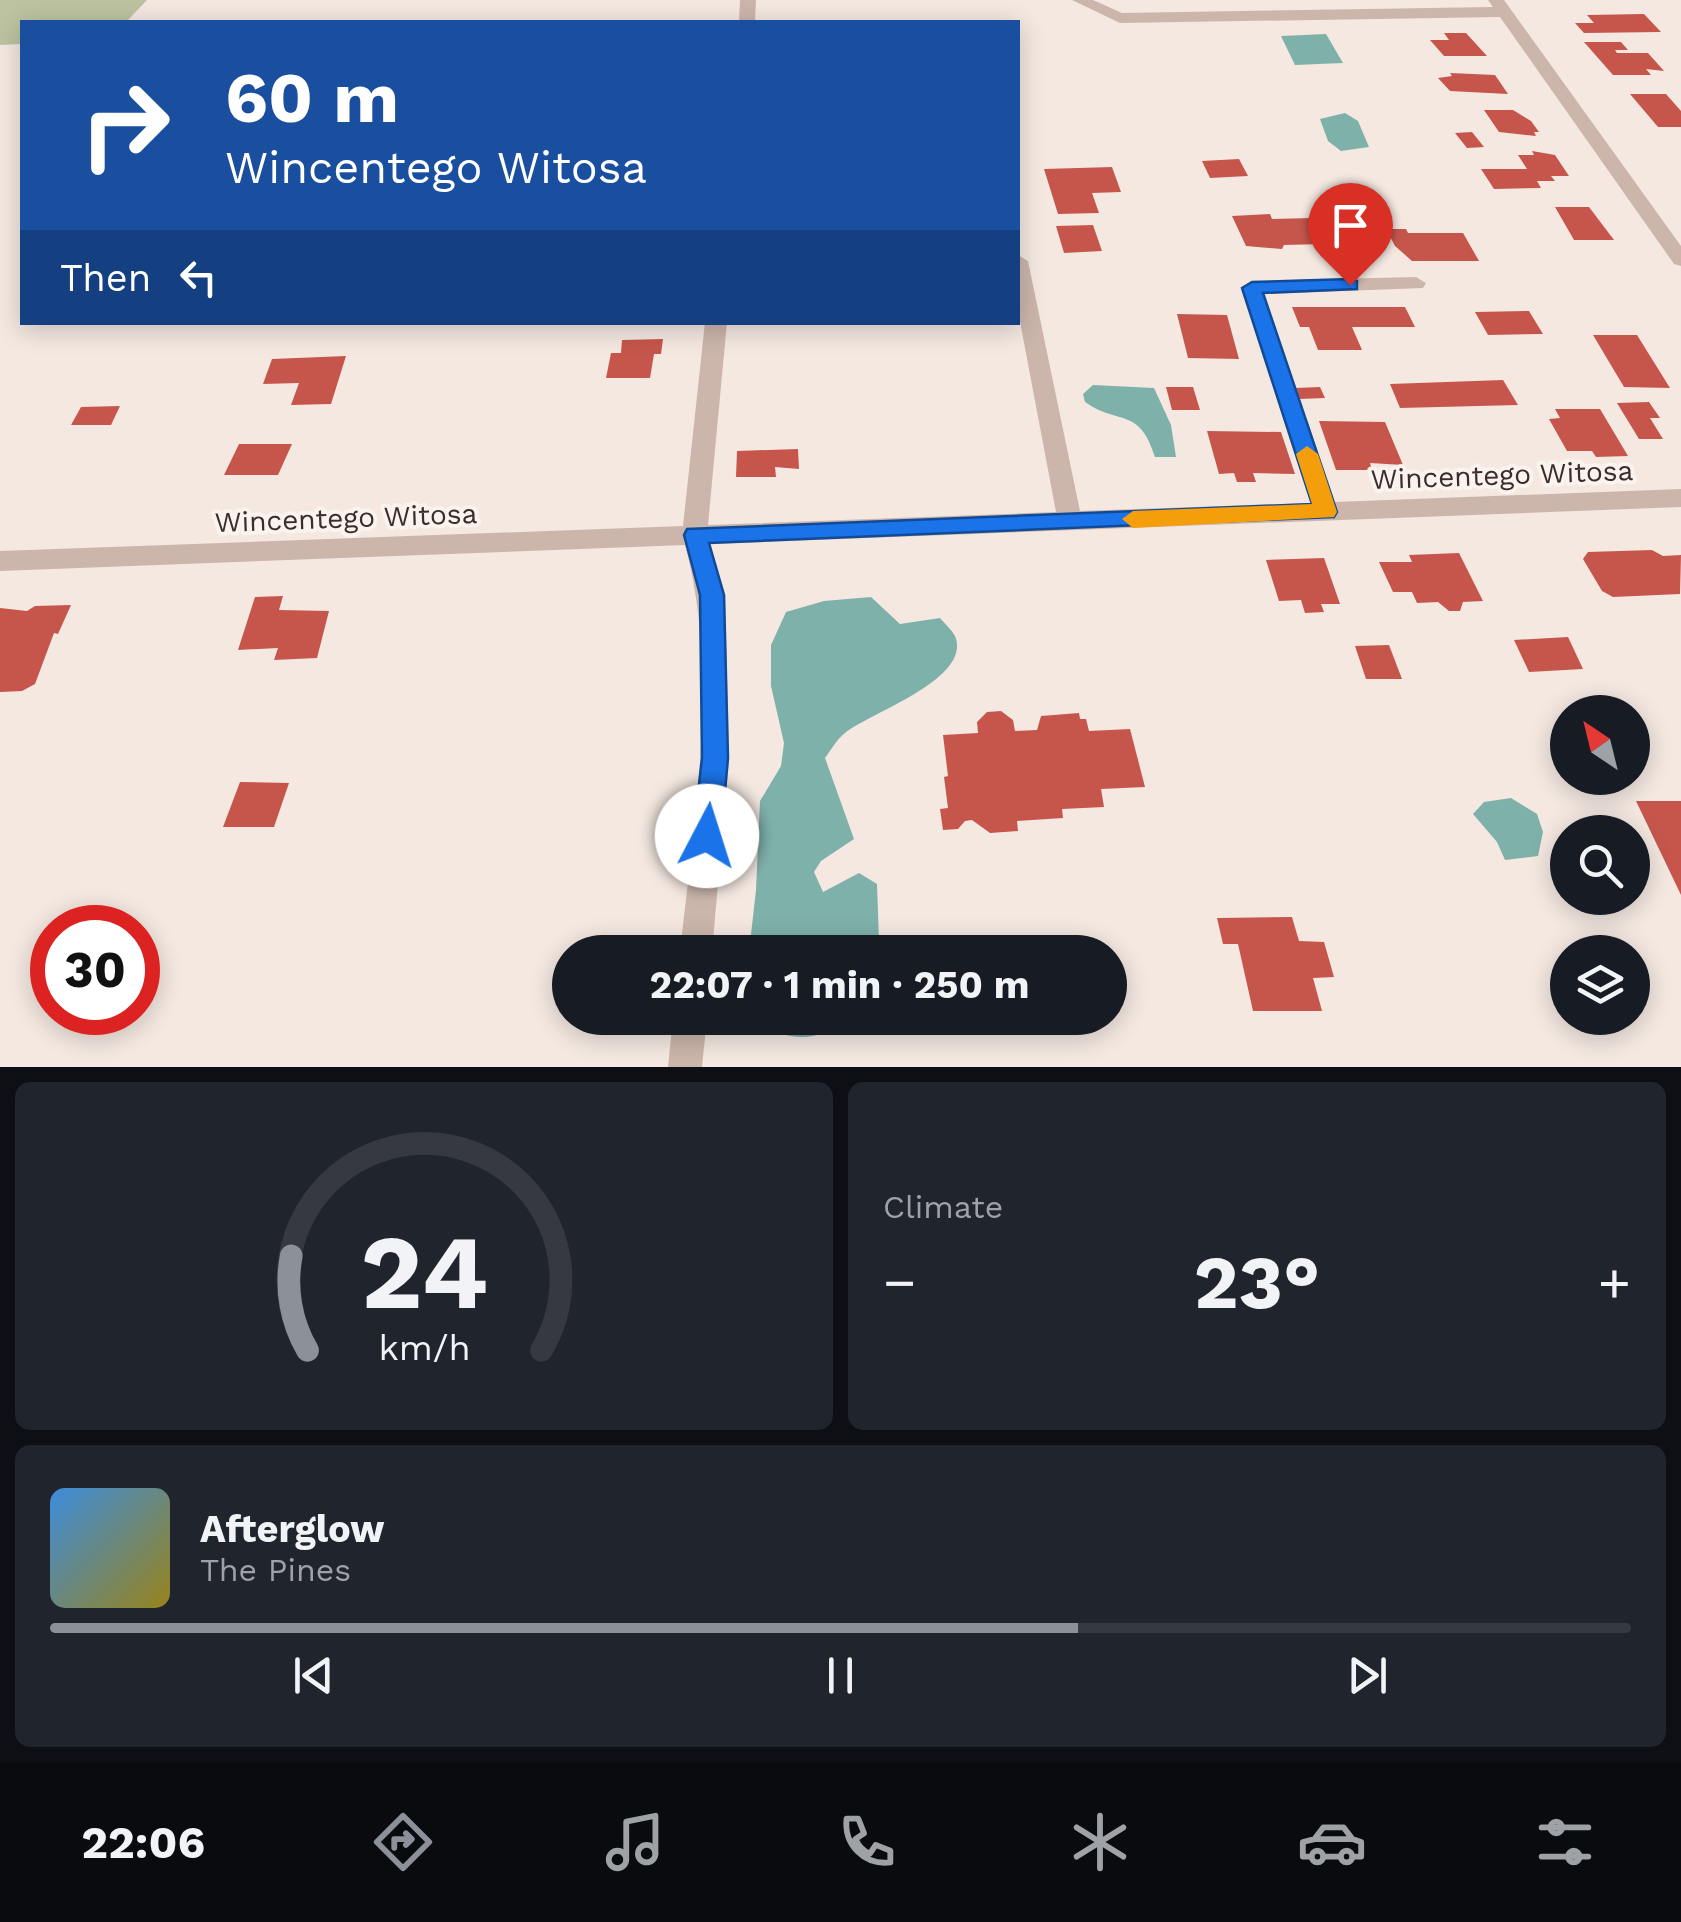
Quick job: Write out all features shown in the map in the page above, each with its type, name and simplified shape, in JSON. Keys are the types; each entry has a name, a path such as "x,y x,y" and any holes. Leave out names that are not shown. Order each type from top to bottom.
{"street":[{"path":"1080,0 1120,18 1500,6 1681,260"},
{"path":"1020,271 1070,522"},
{"path":"1326,512 1252,288 1416,283"},
{"path":"698,935 715,758 712,595 695,535 716,325"},
{"name":"Wincentego Witosa","path":"0,561 1681,498"},
{"path":"685,1067 688,1035"}],"green space":[{"path":"0,0 147,0 128,20 20,20 20,44 0,45"}],"water":[{"path":"1326,34 1343,63 1295,65 1281,36"},
{"path":"1345,113 1358,121 1369,147 1341,151 1328,141 1320,119"},
{"path":"1093,385 1154,388 1171,425 1176,457 1155,457 1149,441 1135,424 1085,402 1083,394"},
{"path":"871,597 900,624 940,618 955,636 956,652 949,666 934,680 845,733 825,758 854,839 821,861 814,872 823,892 859,873 877,884 879,935 751,935 760,801 781,766 784,743 771,686 771,645 786,612 824,601"},
{"path":"1511,798 1537,814 1543,832 1538,856 1505,860 1497,842 1473,814 1484,802"}],"building":[{"path":"1644,14 1661,32 1584,33 1575,23 1594,23 1587,15"},
{"path":"1444,33 1466,33 1487,56 1444,56 1430,40 1449,40"},
{"path":"1584,42 1621,42 1628,50 1615,50 1617,53 1648,53 1664,71 1646,69 1651,75 1613,75"},
{"path":"1450,73 1495,75 1508,94 1450,91 1438,78 1452,76"},
{"path":"1630,94 1666,94 1681,111 1681,127 1658,127"},
{"path":"1484,110 1513,110 1531,121 1539,132 1534,132 1536,136 1499,132"},
{"path":"1472,132 1484,147 1467,148 1455,133"},
{"path":"1532,151 1555,155 1569,176 1537,181 1541,188 1494,189 1481,169 1527,169 1518,155 1534,155"},
{"path":"1239,159 1248,176 1210,178 1202,161"},
{"path":"1112,167 1121,192 1092,193 1099,213 1058,214 1044,169"},
{"path":"1356,202 1375,202 1381,217 1362,216"},
{"path":"1555,207 1589,207 1614,240 1574,240"},
{"path":"1270,214 1272,219 1311,218 1325,244 1284,245 1282,249 1246,246 1232,216"},
{"path":"1093,225 1102,251 1064,253 1056,226"},
{"path":"1386,229 1463,233 1479,261 1412,261 1395,246"},
{"path":"1292,307 1405,307 1415,327 1352,327 1362,350 1318,350 1309,327 1300,327"},
{"path":"1529,311 1543,334 1488,335 1475,312"},
{"path":"1177,314 1227,315 1239,359 1188,358"},
{"path":"1593,335 1637,335 1670,388 1624,387"},
{"path":"663,339 661,354 654,354 650,378 606,378 611,353 621,353 622,340"},
{"path":"346,356 331,404 291,405 299,383 263,384 272,359"},
{"path":"1503,380 1518,405 1400,408 1390,384"},
{"path":"1166,387 1193,387 1200,410 1172,410"},
{"path":"1320,387 1325,398 1299,399 1295,388"},
{"path":"1649,402 1660,418 1650,418 1663,439 1639,439 1617,403"},
{"path":"120,406 111,425 71,425 81,407"},
{"path":"1555,409 1600,409 1628,456 1596,457 1592,451 1567,451 1549,419 1560,418"},
{"path":"1319,421 1385,422 1403,465 1370,463 1372,470 1336,470"},
{"path":"1207,431 1281,432 1295,474 1253,473 1256,482 1237,482 1234,473 1219,474"},
{"path":"239,444 292,444 278,475 224,475"},
{"path":"798,449 799,469 775,467 776,477 736,477 737,451"},
{"path":"1652,550 1663,556 1681,555 1680,594 1613,597 1602,591 1583,559 1588,552"},
{"path":"1459,553 1483,601 1463,602 1460,611 1449,611 1438,602 1417,603 1412,592 1393,592 1379,562 1412,562 1409,555"},
{"path":"1324,558 1340,604 1321,604 1324,612 1305,613 1301,600 1279,601 1266,560"},
{"path":"283,596 279,610 329,611 317,658 274,660 278,648 238,650 255,597"},
{"path":"71,605 58,634 54,633 35,684 22,691 0,692 0,608 27,611 35,606"},
{"path":"1568,637 1583,669 1529,672 1514,640"},
{"path":"1389,645 1402,679 1366,679 1355,646"},
{"path":"1001,711 1013,720 1015,731 1037,730 1041,716 1079,713 1080,719 1086,719 1089,731 1130,729 1145,787 1101,789 1104,807 1062,809 1063,818 1017,821 1018,831 990,833 972,820 958,829 943,830 940,809 948,808 944,777 948,776 943,735 978,733 977,722 987,712"},
{"path":"240,782 289,783 274,827 223,827"},
{"path":"1636,801 1681,801 1681,895 1650,830 1650,815 1643,815"},
{"path":"1292,917 1299,941 1324,942 1334,977 1313,978 1322,1011 1253,1011 1238,944 1223,944 1217,918"}],"slow traffic":[{"path":"1133,519 1326,512 1307,454"}],"route":[{"path":"707,836 715,758 712,595 695,535 1326,512 1252,288 1350,285"}]}
